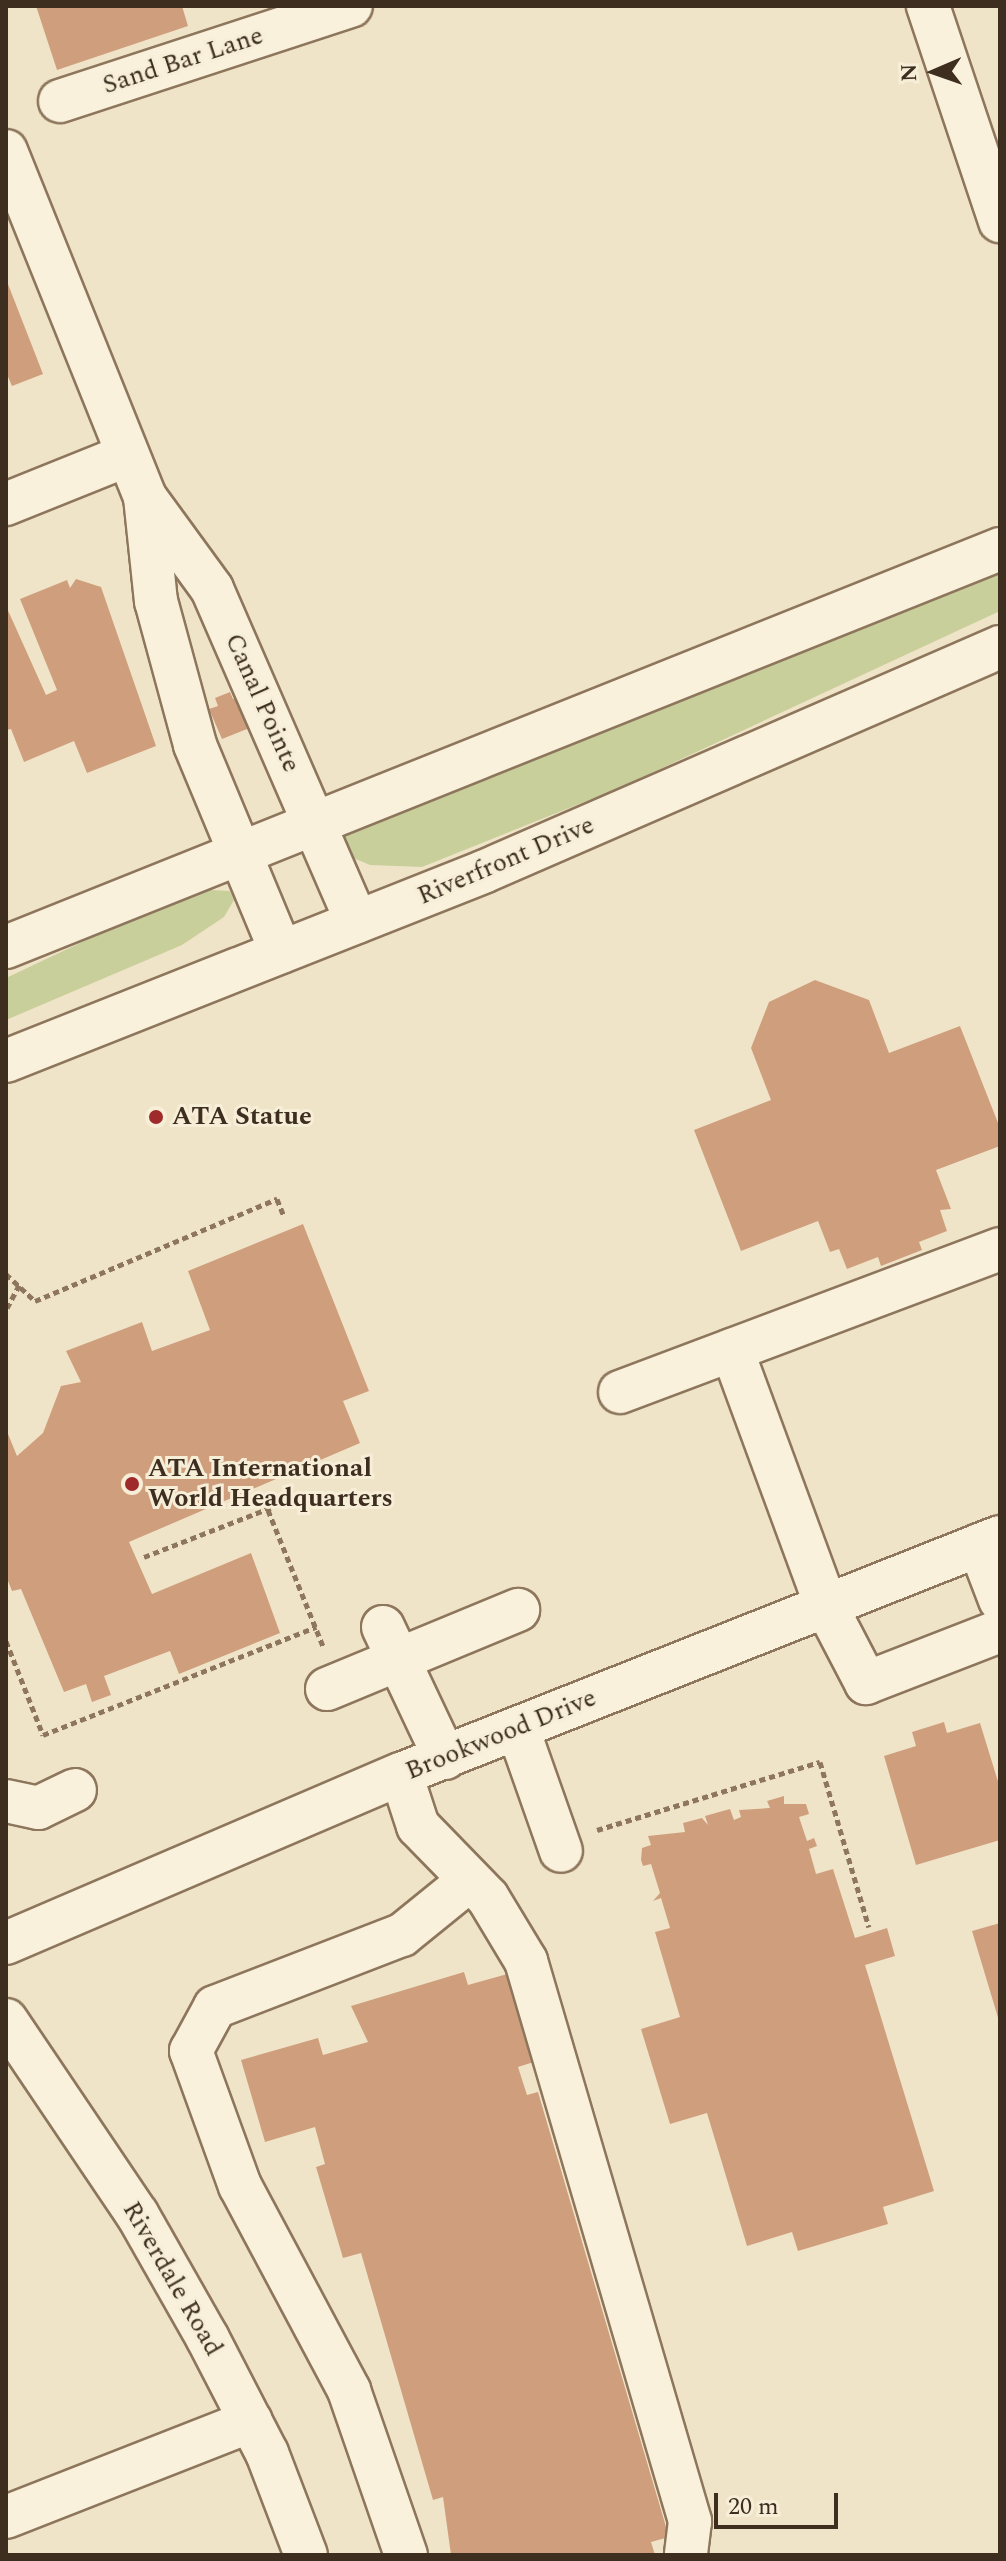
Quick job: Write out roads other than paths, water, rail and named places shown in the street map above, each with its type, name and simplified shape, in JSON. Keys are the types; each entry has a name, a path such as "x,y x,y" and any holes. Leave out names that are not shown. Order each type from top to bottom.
{"street":[{"name":"Sand Bar Lane","path":"60,101 351,6"},
{"path":"928,6 1000,221"},
{"name":"Canal Pointe","path":"6,151 145,497 212,589 357,922"},
{"path":"6,504 128,455"},
{"name":"Canal Pointe","path":"145,497 160,616 195,745 281,952"},
{"path":"6,947 313,819 1000,549"},
{"name":"Riverfront Drive","path":"6,1061 357,922 1000,647"},
{"path":"620,1392 1000,1249"},
{"path":"732,1350 826,1606 866,1683 1000,1631"},
{"path":"990,1541 1000,1600"},
{"name":"Brookwood Drive","path":"6,1943 401,1774 990,1541"},
{"path":"332,1687 390,1643 518,1610"},
{"path":"390,1643 445,1758"},
{"path":"518,1729 560,1846"},
{"path":"401,1774 418,1826 470,1880 526,1961 690,2521 686,2555"},
{"path":"6,1801 38,1808 75,1790"},
{"path":"406,2555 349,2390 240,2186 191,2051 215,2007 402,1935 470,1880"},
{"name":"Riverdale Road","path":"6,2020 137,2214 251,2421 306,2555"},
{"path":"6,2517 251,2421"}],"place":[{"name":"ATA Statue","path":"156,1117"},
{"name":"ATA International World Headquarters","path":"132,1484"}]}
